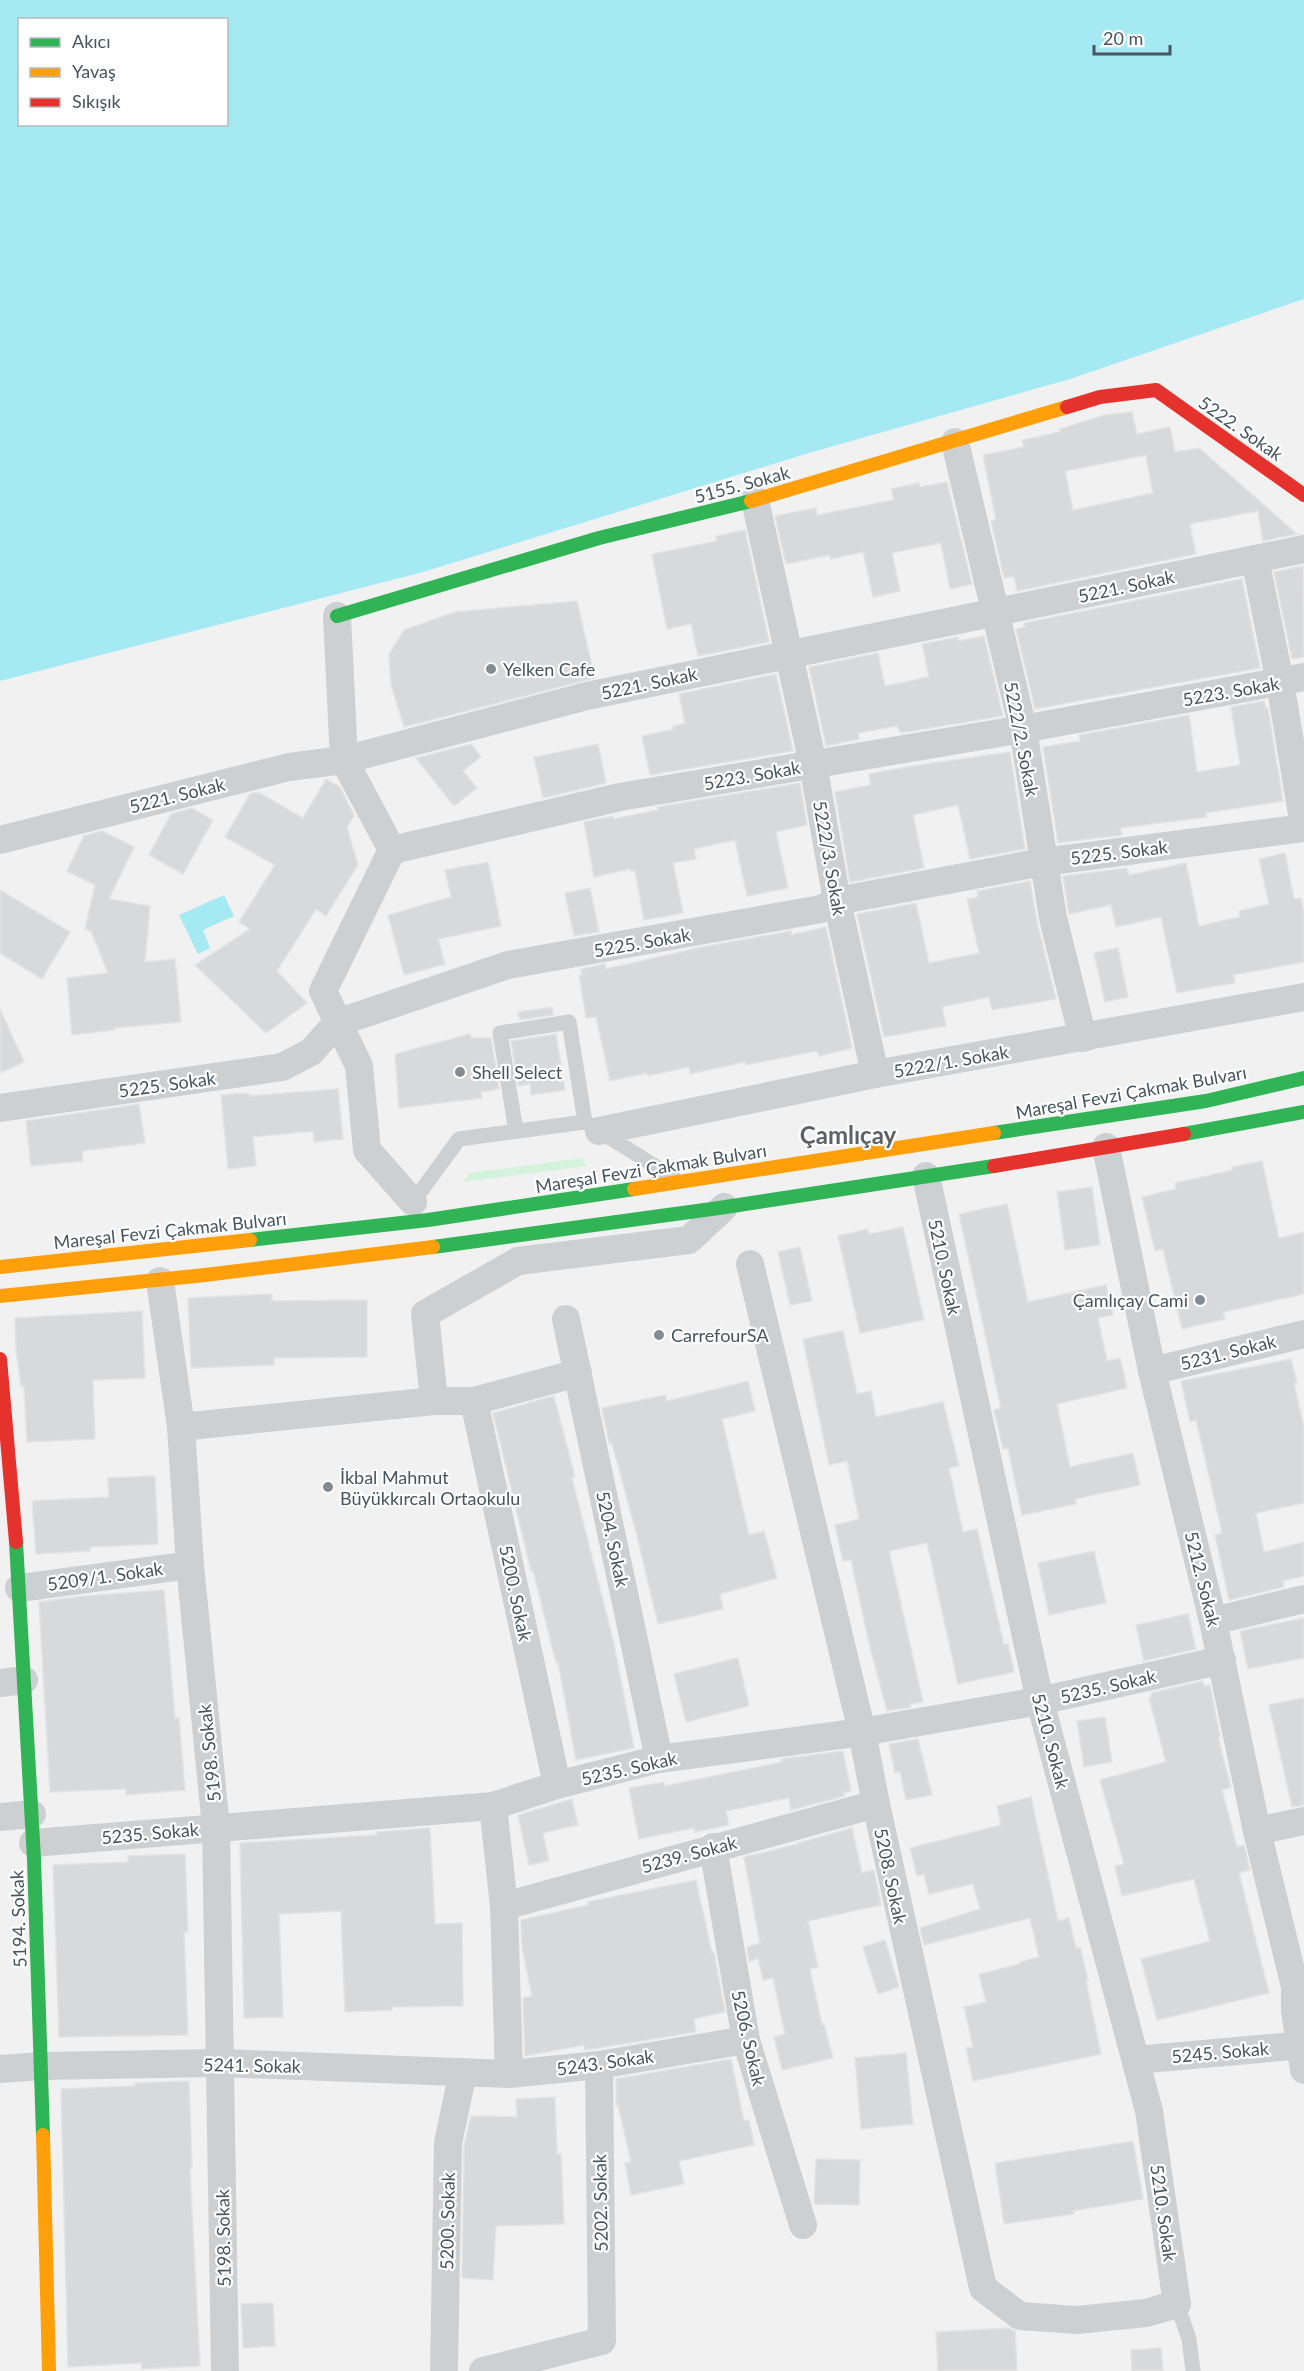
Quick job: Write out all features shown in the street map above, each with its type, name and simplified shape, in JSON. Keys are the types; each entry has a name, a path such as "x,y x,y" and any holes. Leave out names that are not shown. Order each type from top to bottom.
{"main road":[{"name":"5155. Sokak","path":"336,616 599,538 755,500 1100,398 1156,390"},
{"name":"5222. Sokak","path":"1156,390 1304,495"},
{"name":"Mareşal Fevzi Çakmak Bulvarı","path":"0,1265 405,1213 679,1182 1206,1101 1304,1078"},
{"path":"0,1296 160,1281 555,1231 926,1176 1304,1112"},
{"name":"5194. Sokak","path":"0,1359 9,1552 19,1588 12,1681 32,1814 42,2066 49,2371"}],"street":[{"name":"5222/2. Sokak","path":"955,442 1023,729 1053,918 1083,1038"},
{"name":"5222/3. Sokak","path":"755,500 813,764 837,901 874,1074"},
{"name":"5221. Sokak","path":"0,840 289,767 344,760 587,696 1304,549"},
{"path":"1255,560 1292,679 1304,827"},
{"path":"336,616 344,760 392,850 323,991 359,1066 367,1150 405,1213"},
{"name":"5223. Sokak","path":"392,850 620,797 1023,729 1292,679"},
{"name":"5225. Sokak","path":"0,1108 282,1067 311,1052 337,1023 508,965 821,909 837,901 1043,862 1304,827"},
{"name":"5222/1. Sokak","path":"592,1126 1304,997"},
{"name":"5212. Sokak","path":"1106,1147 1152,1371 1222,1660 1257,1831 1294,1987 1294,2011 1303,2053"},
{"name":"5210. Sokak","path":"926,1176 1040,1701 1149,2111 1178,2304"},
{"path":"434,1401 424,1314 518,1261 689,1240 724,1207"},
{"path":"555,1231 586,1252"},
{"name":"5208. Sokak","path":"750,1264 862,1732 983,2288 1020,2316 1077,2320 1146,2313 1178,2304"},
{"name":"5198. Sokak","path":"160,1281 181,1427 190,1565 216,1827 225,2371"},
{"name":"5204. Sokak","path":"566,1319 659,1759"},
{"name":"5231. Sokak","path":"1152,1371 1302,1342"},
{"path":"181,1427 434,1401 474,1401 578,1373"},
{"name":"5200. Sokak","path":"474,1401 557,1785"},
{"name":"5209/1. Sokak","path":"19,1588 190,1565"},
{"path":"1213,1621 1304,1599"},
{"name":"5235. Sokak","path":"33,1843 493,1806 557,1785 659,1759 862,1732 1040,1701 1222,1660"},
{"name":"5239. Sokak","path":"504,1906 876,1804"},
{"path":"493,1806 504,1906 509,2074"},
{"path":"0,1817 32,1814"},
{"path":"1257,1831 1304,1821"},
{"name":"5206. Sokak","path":"713,1847 746,2040 803,2225"},
{"name":"5243. Sokak","path":"463,2072 509,2074 599,2065 746,2040"},
{"name":"5245. Sokak","path":"1136,2060 1303,2053"},
{"name":"5241. Sokak","path":"0,2069 42,2066 220,2063 463,2072"},
{"name":"5202. Sokak","path":"483,2371 602,2341 599,2065"},
{"name":"5200. Sokak","path":"444,2371 448,2143 463,2072"}],"lane":[{"path":"516,1131 500,1033 569,1022 592,1126"},
{"path":"405,1213 459,1139 516,1131 592,1126 679,1182"},
{"path":"1178,2304 1189,2339 1193,2371"}],"green space":[{"path":"582,1158 587,1166 463,1182 470,1173"}],"water":[{"path":"0,0 1304,0 1304,299 1070,379 809,453 423,572 0,681"},
{"path":"224,895 234,916 203,930 210,948 198,954 179,915"}],"building":[{"path":"1132,412 1137,434 1170,427 1175,452 1199,448 1297,534 1263,541 1258,511 1190,524 1196,554 1017,591 1014,576 1004,578 991,521 996,520 983,455 1024,447 1022,440 1060,432 1060,429 1104,415","holes":["1146,455 1153,493 1073,510 1065,471"]},
{"path":"947,482 972,584 950,589 941,543 892,553 900,591 873,597 863,552 831,559 830,555 786,564 775,516 816,508 817,515 894,500 891,489 919,483 920,487"},
{"path":"745,530 769,642 698,656 691,624 667,629 652,554 717,541 716,536"},
{"path":"1303,566 1304,657 1292,659 1274,572"},
{"path":"1242,579 1260,668 1035,709 1016,629 1025,627 1024,623"},
{"name":"Yelken Cafe","path":"577,601 595,678 404,727 391,685 389,654 404,630 455,612"},
{"path":"984,636 1003,716 901,733 897,726 858,733 859,739 826,746 809,667 878,653 885,686 929,677 922,644 958,637 959,641"},
{"path":"776,674 793,751 650,775 642,736 674,729 673,726 685,723 679,694"},
{"path":"1264,701 1268,708 1283,801 1206,813 1207,817 1120,828 1122,835 1058,843 1043,747 1080,741 1079,735 1189,715 1197,772 1240,765 1231,707"},
{"path":"471,744 481,757 463,771 477,788 454,806 416,758"},
{"path":"598,744 606,783 543,798 534,757"},
{"path":"1010,752 1025,849 970,859 958,805 913,815 924,868 850,882 835,792 871,785 869,774"},
{"path":"326,779 340,787 354,815 347,828 358,865 326,916 316,909 277,971 307,1003 266,1033 195,965 250,929 239,922 275,865 225,837 250,794 258,792 303,818"},
{"path":"800,783 807,825 776,832 788,888 747,896 735,840 694,849 696,859 673,863 683,913 644,920 635,871 630,871 630,869 594,877 584,822 613,816 614,819 658,810 657,807"},
{"path":"192,808 213,820 183,874 149,855 171,814"},
{"path":"102,831 134,847 109,899 150,906 145,962 175,959 181,1022 114,1028 114,1030 72,1035 67,978 108,973 91,931 85,929 95,885 67,871 84,836"},
{"path":"1285,853 1294,899 1301,898 1304,913 1304,962 1233,975 1235,983 1177,993 1161,917 1116,927 1111,905 1069,914 1063,876 1127,868 1129,875 1186,863 1199,926 1240,917 1239,911 1269,904 1259,859"},
{"path":"488,862 501,926 438,939 445,964 404,975 388,915 451,897 445,870"},
{"path":"1030,881 1037,922 1056,999 992,1010 989,997 942,1007 946,1026 884,1037 857,914 916,903 929,963 979,953 967,899 978,897 977,891"},
{"path":"590,888 599,932 574,936 565,893"},
{"path":"0,890 70,932 42,979 0,953"},
{"path":"826,927 852,1048 819,1056 817,1051 746,1065 745,1062 690,1074 689,1067 610,1081 596,1017 586,1018 579,975 582,975 581,969 605,964 606,969 702,947 791,931 791,935"},
{"path":"1118,948 1128,997 1105,1002 1094,953"},
{"path":"552,1007 553,1015 520,1020 518,1012"},
{"path":"0,1009 24,1062 0,1073"},
{"path":"470,1034 471,1038 491,1038 499,1089 481,1092 482,1098 399,1108 395,1054"},
{"path":"556,1034 565,1090 531,1095 530,1084 518,1086 511,1041"},
{"path":"338,1089 343,1139 314,1142 313,1131 253,1137 256,1166 228,1169 221,1095 249,1093 249,1096"},
{"path":"139,1104 145,1143 82,1151 83,1161 31,1166 26,1121"},
{"path":"1262,1161 1279,1238 1304,1232 1304,1294 1223,1312 1225,1319 1182,1329 1163,1249 1155,1251 1142,1197 1176,1189 1175,1183"},
{"path":"1092,1187 1100,1245 1065,1250 1057,1192"},
{"path":"1007,1204 1028,1302 1106,1285 1113,1315 1098,1318 1107,1361 1120,1358 1127,1388 1057,1404 1070,1467 1133,1453 1140,1485 1075,1499 1076,1504 1022,1515 1008,1448 1003,1449 994,1410 1001,1408 959,1214"},
{"path":"903,1227 924,1320 860,1333 838,1236 868,1229 869,1234"},
{"path":"800,1247 812,1301 790,1305 778,1252"},
{"path":"272,1294 272,1301 367,1300 367,1357 274,1358 274,1365 191,1368 188,1298"},
{"path":"142,1311 145,1378 93,1380 95,1439 27,1442 24,1386 21,1386 16,1350 15,1318"},
{"path":"843,1331 857,1394 871,1391 876,1417 943,1402 959,1466 949,1468 963,1532 977,1529 1004,1645 1008,1644 1014,1672 958,1684 927,1543 889,1551 923,1702 910,1704 911,1707 887,1711 851,1560 843,1561 835,1525 859,1519 847,1461 829,1465 803,1339"},
{"path":"1291,1359 1304,1428 1304,1503 1256,1513 1264,1552 1304,1542 1304,1576 1283,1581 1284,1587 1229,1600 1215,1535 1222,1533 1196,1420 1190,1422 1181,1381"},
{"path":"748,1381 755,1411 722,1419 749,1535 764,1531 777,1578 720,1594 723,1609 658,1624 612,1443 609,1443 602,1408 665,1395 667,1401"},
{"path":"554,1396 614,1644 634,1748 576,1760 558,1662 556,1663 533,1570 531,1571 493,1413"},
{"path":"155,1476 158,1544 90,1547 90,1551 36,1554 32,1501 109,1497 108,1478"},
{"path":"1094,1551 1106,1603 1049,1615 1038,1563"},
{"path":"164,1590 175,1718 179,1718 185,1790 126,1795 126,1789 50,1792 39,1602"},
{"path":"1188,1614 1196,1649 1144,1661 1136,1625"},
{"path":"1304,1618 1304,1658 1248,1669 1240,1631"},
{"path":"738,1658 749,1706 686,1722 674,1674"},
{"path":"1203,1681 1204,1686 1210,1685 1220,1737 1218,1738 1231,1787 1222,1790 1237,1847 1244,1845 1250,1870 1239,1873 1269,1993 1157,2020 1141,1959 1210,1941 1194,1879 1122,1896 1115,1866 1124,1864 1100,1780 1166,1762 1149,1698 1152,1697 1151,1693"},
{"path":"1304,1698 1304,1805 1292,1807 1269,1705"},
{"path":"1105,1717 1112,1762 1084,1767 1077,1721"},
{"path":"918,1739 932,1795 906,1800 900,1772 895,1773 889,1744"},
{"path":"843,1751 851,1791 844,1792 844,1796 791,1810 789,1798 726,1811 729,1825 695,1832 694,1828 639,1839 629,1788 664,1782 665,1786 782,1762 781,1759"},
{"path":"1031,1797 1058,1921 1069,1918 1076,1948 1080,1947 1101,2054 973,2081 966,2048 973,2047 964,2007 986,2002 979,1974 1039,1957 1030,1918 924,1945 920,1928 980,1909 973,1884 929,1894 924,1874 917,1876 910,1848 1001,1825 997,1806"},
{"path":"572,1799 578,1825 543,1833 549,1861 529,1865 518,1815"},
{"path":"430,1828 435,1924 462,1923 463,2006 392,2007 392,2010 345,2012 341,1911 279,1914 283,2017 244,2018 240,1843 377,1835 376,1832"},
{"path":"852,1828 862,1873 874,1870 881,1905 808,1921 818,1967 810,1969 822,2025 824,2024 833,2058 782,2070 774,2037 785,2034 773,1978 763,1980 758,1958 749,1962 747,1947 760,1943 744,1857"},
{"path":"185,1854 188,1932 184,1932 188,2035 59,2037 53,1865 128,1862 128,1856"},
{"path":"696,1880 712,1953 714,1952 725,2012 694,2019 696,2032 585,2050 584,2045 525,2056 523,1998 532,1996 522,1948 521,1920 588,1905 587,1902"},
{"path":"885,1940 899,1987 878,1994 863,1947"},
{"path":"906,2053 913,2124 861,2129 855,2058"},
{"path":"731,2059 744,2121 749,2120 754,2145 679,2161 684,2184 631,2195 625,2163 631,2162 618,2105 616,2106 616,2079"},
{"path":"189,2081 192,2168 190,2169 200,2366 142,2369 141,2363 68,2367 61,2089"},
{"path":"555,2097 557,2154 561,2154 564,2224 496,2226 493,2280 462,2278 464,2145 471,2116 517,2117 516,2099"},
{"path":"1133,2141 1143,2199 1073,2211 1074,2214 1004,2224 995,2163"},
{"path":"816,2159 860,2160 859,2205 814,2204"},
{"path":"273,2303 275,2346 243,2348 241,2304"},
{"path":"1008,2328 1015,2331 1017,2371 938,2371 936,2332"},
{"path":"1161,2348 1163,2371 1132,2371 1131,2350"}],"traffic: fast":[{"path":"337,616 599,538 751,501"},
{"path":"994,1133 1206,1101 1304,1078"},
{"path":"1184,1134 1304,1112"},
{"path":"433,1247 719,1208 994,1166"},
{"path":"250,1240 428,1220 634,1189"},
{"path":"16,1542 34,1859 43,2135"}],"traffic: slow":[{"path":"751,501 1067,407"},
{"path":"634,1189 994,1133"},
{"path":"0,1267 250,1240"},
{"path":"0,1296 205,1275 433,1247"},
{"path":"43,2135 49,2371"}],"traffic: jam":[{"path":"1067,407 1100,397 1156,390 1304,495"},
{"path":"994,1166 1184,1134"},
{"path":"0,1359 16,1542"}],"place":[{"name":"Yelken Cafe","path":"491,669"},
{"name":"Shell Select","path":"460,1072"},
{"name":"Çamlıçay Cami","path":"1200,1300"},
{"name":"CarrefourSA","path":"659,1335"},
{"name":"İkbal Mahmut Büyükkırcalı Ortaokulu","path":"328,1487"}],"district":[{"name":"Çamlıçay","path":"848,1134"}]}
